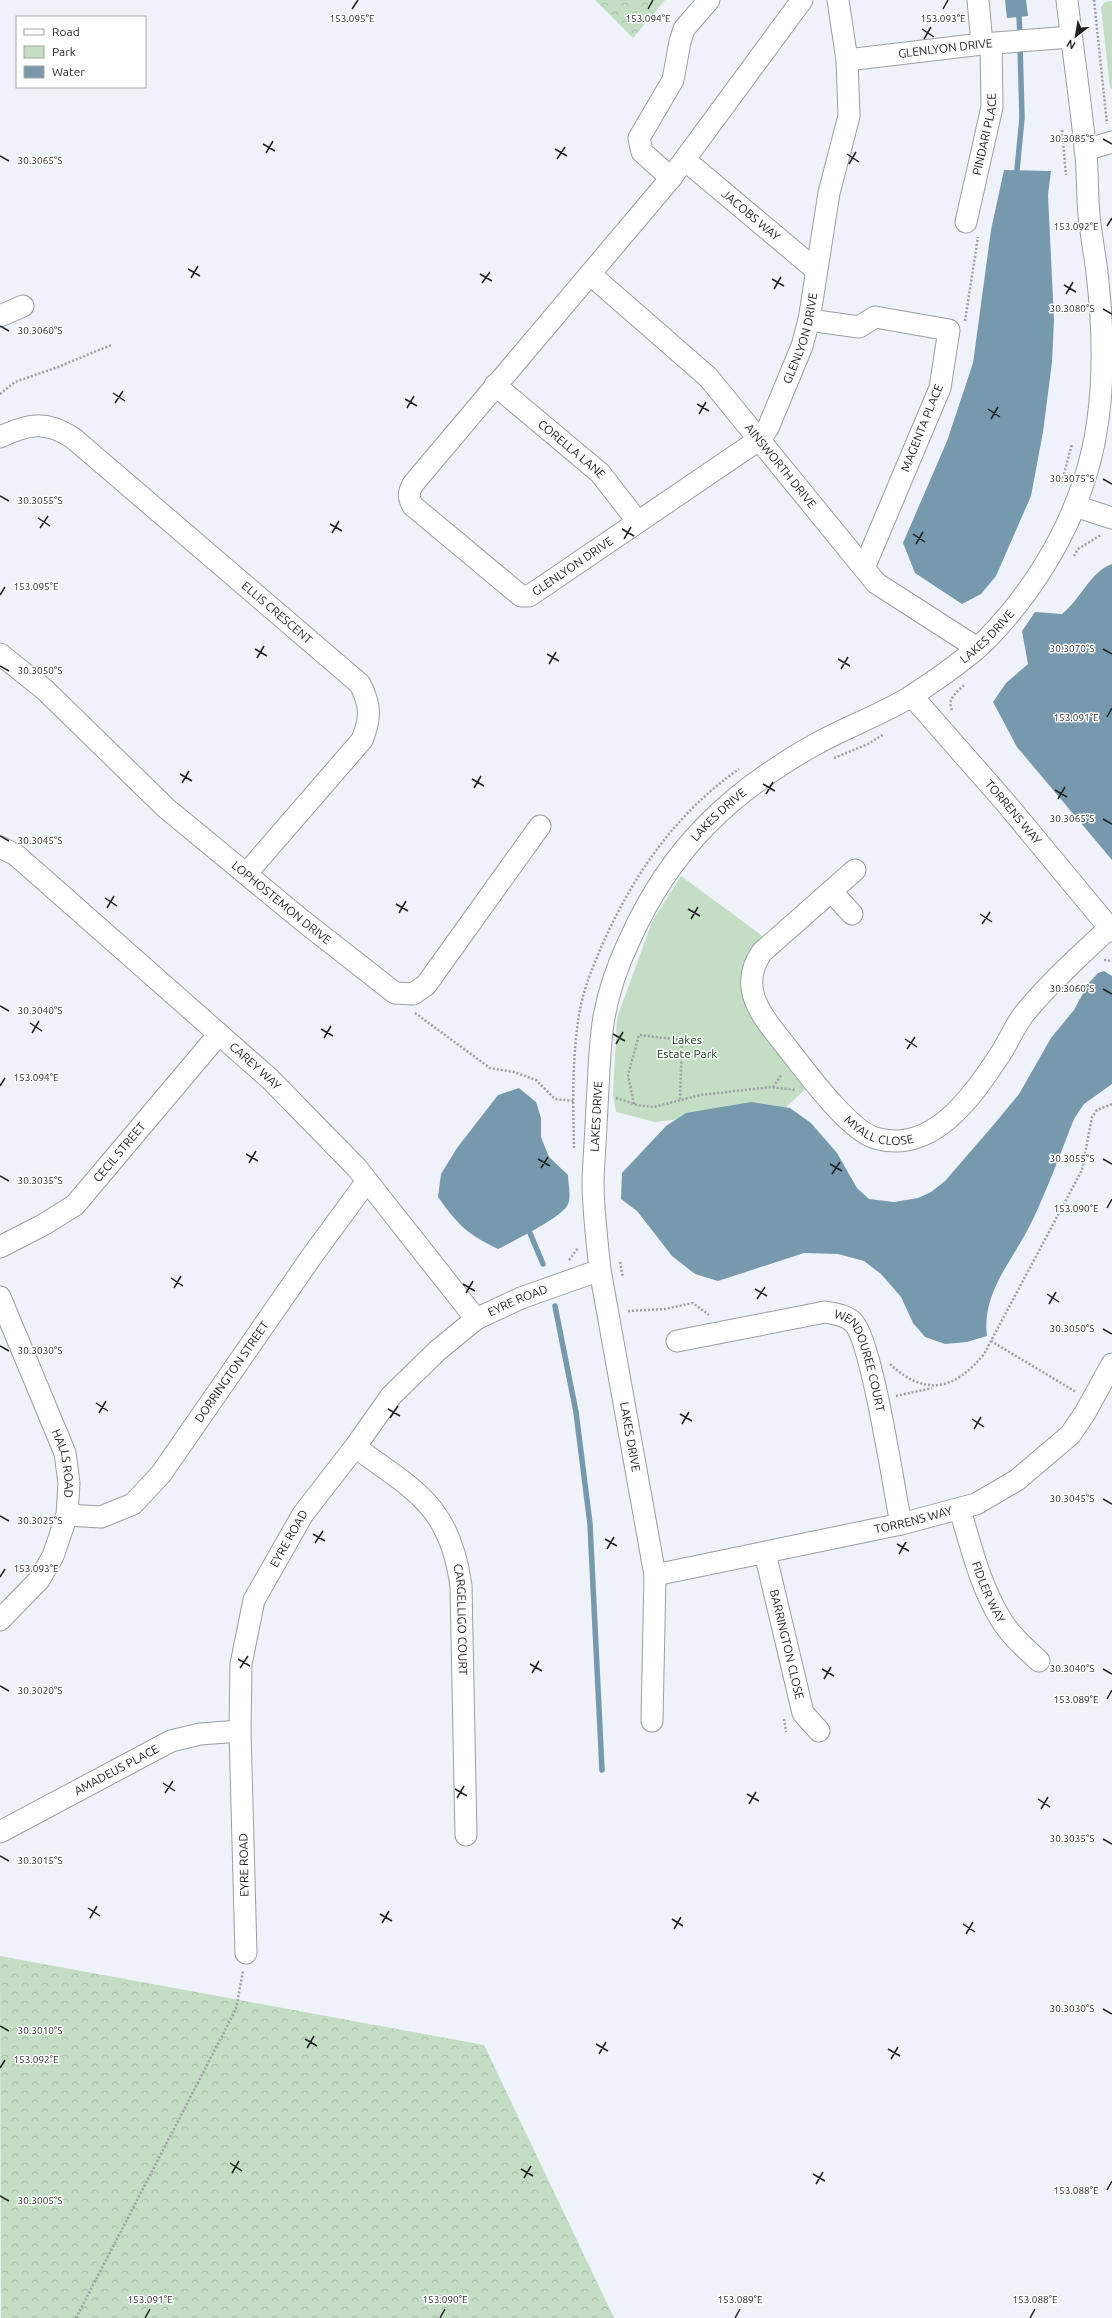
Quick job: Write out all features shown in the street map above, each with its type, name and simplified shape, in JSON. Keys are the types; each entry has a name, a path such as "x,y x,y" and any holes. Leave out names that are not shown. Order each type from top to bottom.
{"street":[{"path":"671,178 642,152 639,138 673,80 684,29 709,0"},
{"name":"GLENLYON DRIVE","path":"802,0 671,178 591,275 495,385 413,484 408,498 413,506 521,596 529,596 638,522 760,439 768,428 802,346 809,320 829,193 849,116 847,60 1071,37"},
{"path":"838,0 847,60"},
{"name":"PINDARI PLACE","path":"966,222 992,107 993,44 978,0"},
{"name":"LAKES DRIVE","path":"652,1722 654,1575 600,1270 593,1184 601,1040 609,994 625,950 643,910 661,879 704,825 748,787 818,743 881,713 912,696 977,648 1008,615 1032,584 1060,538 1076,506 1086,478 1096,431 1102,379 1098,284 1089,216 1085,150 1067,0"},
{"path":"1085,150 1110,142"},
{"name":"JACOBS WAY","path":"685,160 816,270"},
{"name":"AINSWORTH DRIVE","path":"591,275 708,377 876,583 977,648"},
{"path":"0,316 23,306"},
{"name":"MAGENTA PLACE","path":"809,320 859,327 875,317 949,330 940,388 864,568"},
{"name":"CORELLA LANE","path":"495,385 600,473 638,522"},
{"name":"ELLIS CRESCENT","path":"0,437 33,425 47,426 62,431 73,438 360,684 369,705 368,722 362,740 246,874"},
{"path":"1076,506 1112,518"},
{"name":"LOPHOSTEMON DRIVE","path":"0,654 45,690 166,808 389,990 401,995 413,994 426,985 540,826"},
{"name":"TORRENS WAY","path":"912,696 1005,802 1110,930"},
{"name":"CAREY WAY","path":"0,847 16,855 270,1079 357,1168 476,1319"},
{"name":"MYALL CLOSE","path":"855,870 762,952 754,964 750,985 754,1000 766,1022 843,1114 865,1133 875,1138 898,1142 936,1130 954,1114 982,1081 1024,1015 1110,930"},
{"path":"830,891 852,914"},
{"name":"CECIL STREET","path":"0,1247 43,1225 75,1205 219,1034"},
{"name":"DORRINGTON STREET","path":"67,1515 101,1517 133,1504 161,1474 312,1256 367,1182"},
{"name":"EYRE ROAD","path":"246,1953 240,1731 241,1664 254,1600 303,1514 355,1447 391,1396 437,1351 476,1319 521,1298 600,1270"},
{"name":"HALLS ROAD","path":"0,1297 65,1453 69,1483 67,1515 53,1556 39,1580 0,1620"},
{"name":"WENDOUREE COURT","path":"677,1341 825,1312 842,1315 854,1322 867,1352 901,1524"},
{"name":"TORRENS WAY","path":"654,1575 901,1524 960,1510 976,1504 1017,1480 1070,1435 1085,1413 1112,1364"},
{"name":"CARGELLIGO COURT","path":"355,1447 430,1505 448,1533 454,1549 461,1586 466,1835"},
{"name":"FIDLER WAY","path":"960,1510 986,1592 1000,1619 1017,1640 1039,1661"},
{"name":"BARRINGTON CLOSE","path":"766,1553 803,1713 819,1731"},
{"name":"AMADEUS PLACE","path":"0,1832 171,1741 200,1734 240,1731"}],"path":[{"path":"1094,0 1110,142"},
{"path":"1062,128 1067,181"},
{"path":"0,394 15,382 58,367 111,344"},
{"path":"1062,481 1073,440"},
{"path":"833,758 868,744 889,731"},
{"path":"574,1156 576,1057 582,1001 594,965 622,902 647,863 672,829 719,783 743,766"},
{"path":"412,1010 490,1068 514,1072 528,1077 540,1083 555,1099 574,1101"},
{"path":"634,1104 628,1075 639,1035 682,1040 680,1099"},
{"path":"773,1087 782,1076 784,1068"},
{"path":"615,1106 616,1092"},
{"path":"616,1098 634,1104 654,1107 700,1095"},
{"path":"892,1397 934,1387 954,1380 972,1369 991,1340 1082,1170 1092,1117 1097,1110 1112,1104"},
{"path":"567,1261 577,1252 580,1243"},
{"path":"620,1261 623,1282"},
{"path":"628,1306 628,1312 693,1303 712,1316"},
{"path":"991,1340 1075,1392 1076,1396"},
{"path":"887,1359 898,1372 911,1380 923,1385 934,1387"},
{"path":"783,1718 786,1732"},
{"path":"76,2318 236,2009 246,1953"}],"green space":[{"path":"595,0 665,0 633,38"},
{"path":"1112,1 1112,89 1110,88 1101,7 1105,2"},
{"name":"Lakes Estate Park","path":"681,876 764,937 752,951 740,980 754,1022 810,1085 786,1107 655,1122 616,1112 613,1095 617,1018 652,922"},
{"path":"0,1956 484,2045 614,2318 1,2318"}],"water":[{"path":"1005,0 1026,0 1028,16 1007,18"},
{"path":"1004,170 1051,171 1048,195 1054,320 1052,362 1043,432 1031,496 996,576 981,594 962,604 915,573 903,543 947,441 973,363 991,230"},
{"path":"1112,564 1112,860 1017,747 993,702 1006,683 1028,664 1022,631 1035,612 1062,614 1069,608 1098,573"},
{"path":"1104,971 1112,976 1112,1084 1084,1104 1074,1119 1050,1181 1034,1217 995,1288 989,1303 987,1336 967,1342 945,1344 925,1337 913,1323 901,1297 881,1274 864,1261 838,1254 804,1253 718,1281 695,1274 672,1256 637,1211 621,1199 622,1173 666,1126 686,1113 751,1102 790,1108 811,1123 837,1153 857,1188 869,1199 894,1202 918,1198 931,1192 945,1181 1019,1094 1051,1038 1074,1010 1088,984 1098,973"},
{"path":"519,1088 536,1102 541,1118 541,1137 549,1157 568,1175 569,1199 567,1206 555,1217 498,1249 464,1228 445,1207 438,1197 441,1174 457,1148 498,1095"}],"waterway":[{"path":"1019,16 1020,36"},
{"path":"1017,170 1022,118 1020,45"},
{"path":"530,1233 543,1264"},
{"path":"555,1306 576,1412 590,1524 602,1770"}]}
